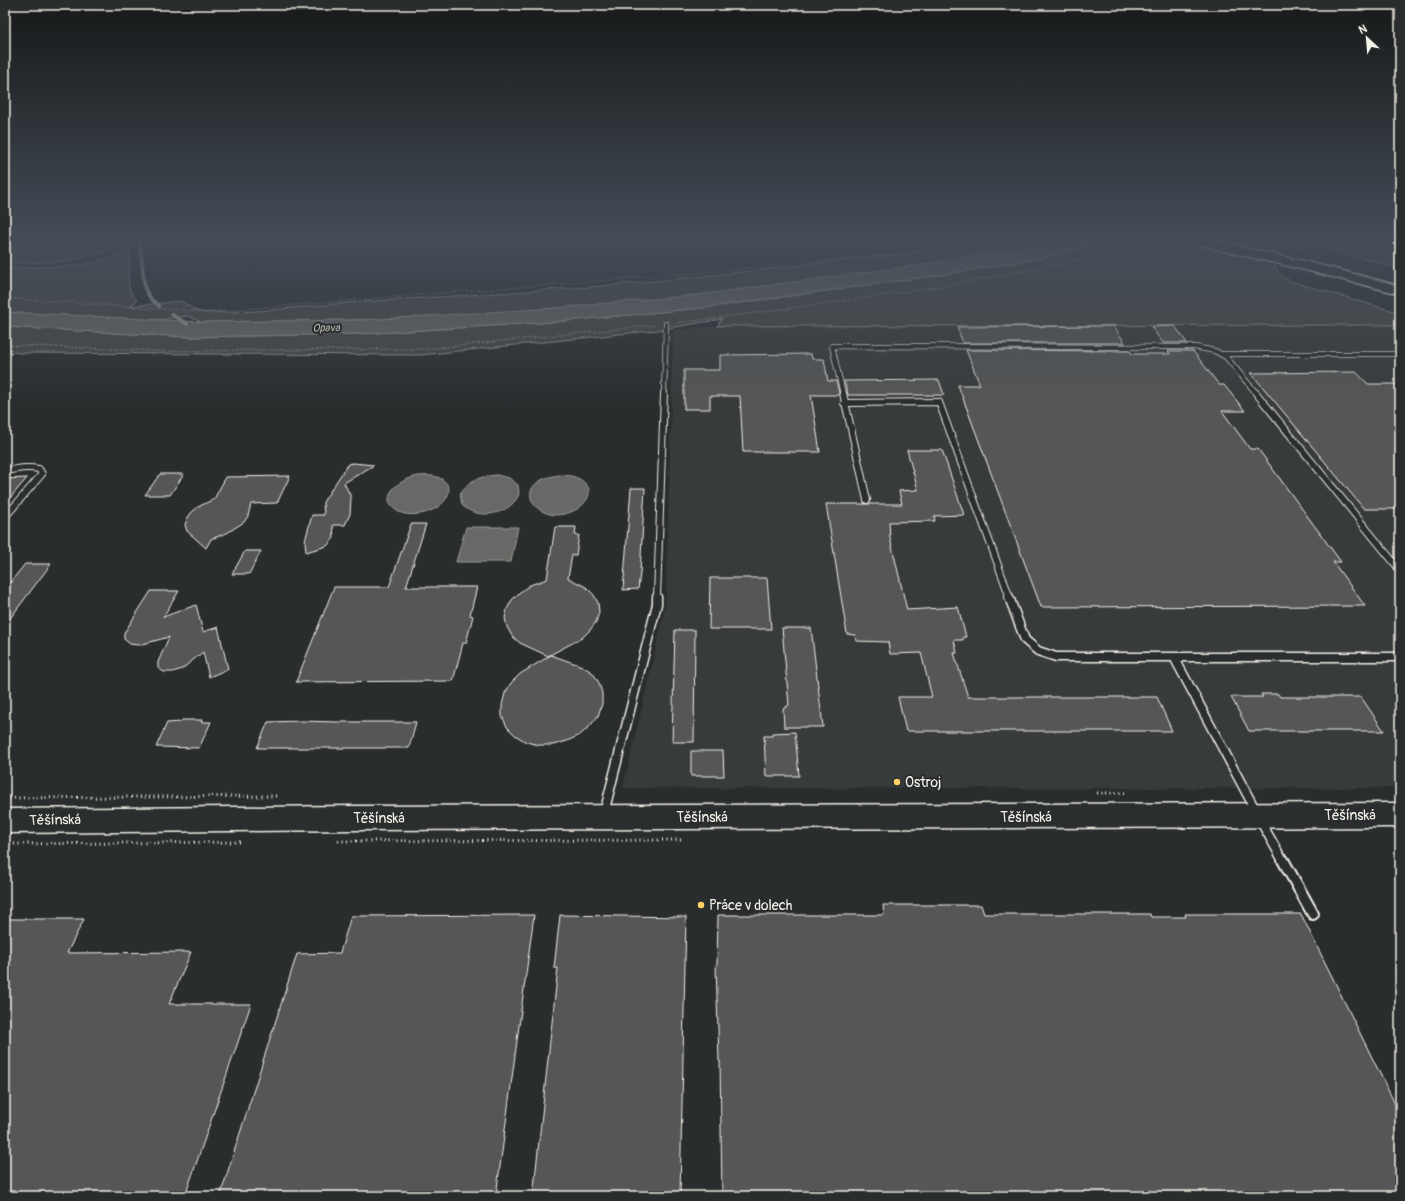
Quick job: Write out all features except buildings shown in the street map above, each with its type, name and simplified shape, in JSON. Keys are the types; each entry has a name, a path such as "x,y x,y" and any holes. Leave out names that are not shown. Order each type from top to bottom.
{"street":[{"name":"Těšínská","path":"5,821 207,818 1400,815"}],"lane":[{"path":"603,818 657,604 666,324"},
{"path":"867,500 832,346 1184,346 1222,354 1400,354"},
{"path":"1222,354 1400,570"},
{"path":"844,403 939,402 1025,640 1038,651 1056,657 1400,657"},
{"path":"5,472 15,468 28,466 39,469 42,474 5,517"},
{"path":"1174,656 1258,816 1313,914"}],"path":[{"path":"5,298 206,312 443,293"},
{"path":"5,345 161,350 426,349 666,324 889,293"},
{"path":"333,841 682,840"},
{"path":"5,844 247,842"}],"shaded area":[{"path":"5,293 132,293 137,300 131,306 181,301 198,312 206,313 258,311 348,303 498,293 721,293 576,307 395,319 201,322 188,316 159,320 5,312"},
{"path":"811,293 1331,293 1400,313 1400,325 717,326 722,319 658,330 421,355 21,353 5,351 5,327 190,337 359,334 555,322 703,308"},
{"path":"1400,325 1400,788 623,788 663,618 666,594 673,330 717,326"}],"water":[{"name":"Opava","path":"712,293 811,293 703,308 555,322 359,334 190,337 5,327 5,312 203,322 365,320 555,308"},
{"path":"497,475 509,478 518,485 519,494 509,507 501,511 485,514 468,510 462,505 460,494 467,485 486,476"},
{"path":"559,475 572,476 580,479 589,489 589,494 586,501 580,507 566,514 553,515 542,511 534,504 531,496 533,487 542,480"},
{"path":"418,476 432,476 444,480 449,488 447,497 433,510 423,513 413,515 394,509 389,502 391,492 403,481"},
{"path":"466,527 518,527 511,562 456,562"}],"waterway":[{"path":"147,293 151,299 159,306"},
{"path":"171,314 187,324"}],"place":[{"name":"Ostroj","path":"897,782"},
{"name":"Práce v dolech","path":"701,905"}]}
